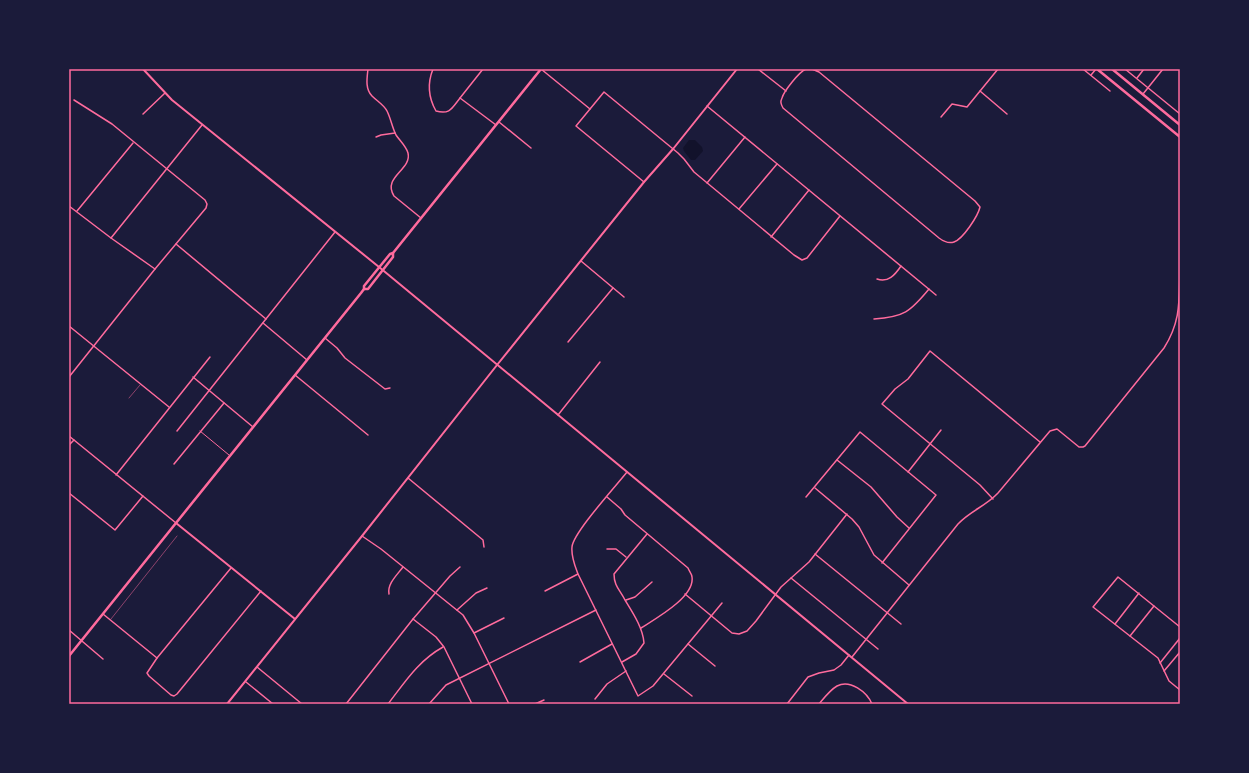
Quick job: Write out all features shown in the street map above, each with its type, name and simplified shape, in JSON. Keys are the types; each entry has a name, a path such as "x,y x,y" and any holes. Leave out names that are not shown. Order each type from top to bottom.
{"main road":[{"path":"69,656 325,338 364,289 364,286 379,267 390,254 393,253 541,69"},
{"path":"1097,69 1180,137"},
{"path":"1112,69 1180,125"},
{"path":"364,289 368,289 394,257 393,253"}],"street":[{"path":"143,69 165,93 202,125 379,267 907,704"},
{"path":"368,69 368,90 372,96 385,108 395,133 408,154 405,164 392,183 390,188 391,192 421,218"},
{"path":"433,69 429,78 428,92 436,111 442,113 450,111 483,69"},
{"path":"541,69 590,109"},
{"path":"227,704 362,536 496,365 737,69"},
{"path":"758,69 786,91"},
{"path":"806,69 800,73 786,91 781,101 783,108 944,242 956,242 979,213 980,206 819,72 812,69"},
{"path":"942,117 952,104 967,107 998,69"},
{"path":"1083,69 1110,91"},
{"path":"1091,75 1097,69"},
{"path":"1125,69 1180,114"},
{"path":"1137,79 1144,69"},
{"path":"1142,94 1163,69"},
{"path":"980,91 1007,114"},
{"path":"644,182 576,126 604,92 673,149 684,159 694,172 771,237 802,260 807,258 840,216"},
{"path":"143,114 165,93"},
{"path":"460,98 496,125"},
{"path":"69,377 155,269 206,208 207,204 205,200 112,124 74,100"},
{"path":"707,106 936,295"},
{"path":"499,122 531,148"},
{"path":"111,238 202,125"},
{"path":"376,137 395,133"},
{"path":"707,183 745,137"},
{"path":"76,211 133,142"},
{"path":"739,209 777,164"},
{"path":"771,237 809,190"},
{"path":"69,206 155,269"},
{"path":"177,431 335,232"},
{"path":"176,244 266,319"},
{"path":"581,261 624,297"},
{"path":"877,279 883,281 888,279 901,266"},
{"path":"852,657 961,521 970,513 993,499 1050,430 1055,429 1059,431 1079,447 1086,446 1164,348 1171,336 1176,323 1179,306 1180,271"},
{"path":"568,342 613,288"},
{"path":"874,318 890,318 907,312 916,306 929,289"},
{"path":"263,323 307,360"},
{"path":"69,326 169,407"},
{"path":"325,338 337,348 345,358 385,389 390,388"},
{"path":"993,499 980,485 882,404 895,389 908,379 930,351 1040,442"},
{"path":"116,475 193,377 210,358"},
{"path":"558,415 600,362"},
{"path":"295,375 368,435"},
{"path":"193,377 253,427"},
{"path":"174,464 224,403"},
{"path":"908,472 941,430"},
{"path":"200,431 230,456"},
{"path":"806,497 860,432 936,495 882,563"},
{"path":"69,436 295,619"},
{"path":"69,446 74,440"},
{"path":"837,460 871,487 897,517 909,528"},
{"path":"627,472 578,532 574,539 572,554 578,574 638,696 653,686 664,674 722,603"},
{"path":"408,478 483,540 484,547"},
{"path":"815,488 858,525 872,552 882,563 909,585"},
{"path":"69,493 115,530 143,496"},
{"path":"607,498 688,568 692,576 692,585 674,607 641,628"},
{"path":"685,594 732,632 739,634 747,631 783,585 805,566 847,514"},
{"path":"622,662 640,650 644,643 644,636 626,600 614,583 614,574 647,534"},
{"path":"362,536 381,549 456,610 469,623 509,704"},
{"path":"607,549 616,549 627,557"},
{"path":"815,554 901,624"},
{"path":"389,594 388,589 403,567"},
{"path":"346,704 413,619 450,576 460,567"},
{"path":"231,568 157,658 147,673 148,676 171,695 174,696 178,694 261,591"},
{"path":"545,591 578,574"},
{"path":"1180,627 1118,577 1093,607 1158,658 1169,681 1180,690"},
{"path":"792,578 878,649"},
{"path":"626,600 635,597 652,582"},
{"path":"456,610 476,593 487,588"},
{"path":"1115,624 1139,593"},
{"path":"1130,636 1154,606"},
{"path":"430,704 446,685 596,610"},
{"path":"103,614 157,658"},
{"path":"474,633 504,618"},
{"path":"413,619 436,637 444,647 472,704"},
{"path":"69,630 104,659"},
{"path":"1160,662 1180,638"},
{"path":"580,662 612,644"},
{"path":"688,644 715,666"},
{"path":"388,704 419,665 432,654 444,647"},
{"path":"1164,671 1180,652"},
{"path":"787,704 808,677 834,670 849,655"},
{"path":"257,667 302,704"},
{"path":"595,698 607,684 626,671"},
{"path":"664,674 692,696"},
{"path":"246,682 273,704"},
{"path":"819,704 836,686 842,684 859,688 869,697 872,704"},
{"path":"535,704 544,700"}],"lane":[{"path":"129,398 141,384"},
{"path":"110,620 177,536"}],"shaded area":[{"path":"689,140 695,140 702,147 703,151 695,160 691,160 683,148"}]}
